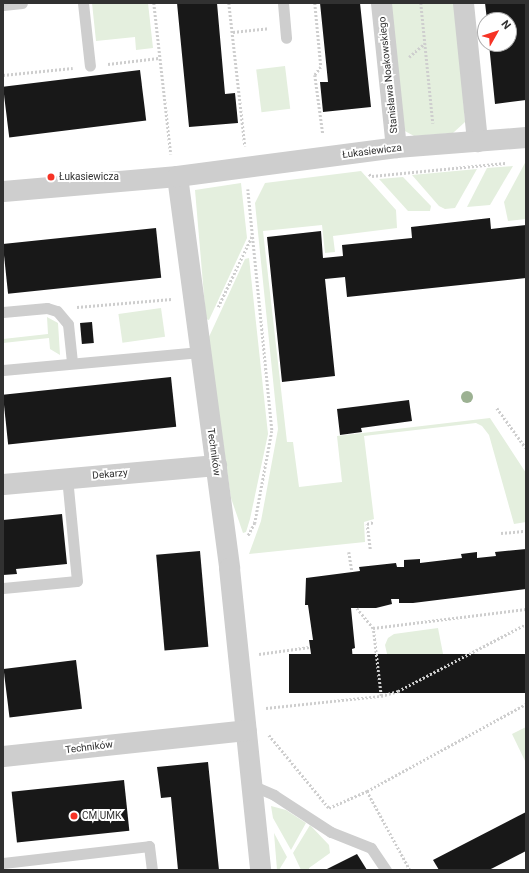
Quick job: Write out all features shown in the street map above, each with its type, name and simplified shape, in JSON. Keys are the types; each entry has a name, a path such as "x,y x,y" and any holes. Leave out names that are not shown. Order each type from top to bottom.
{"street":[{"name":"Stanisława Noakowskiego","path":"381,3 396,148"},
{"path":"463,3 477,141"},
{"name":"Łukasiewicza","path":"3,191 174,167 526,137"},
{"name":"Techników","path":"174,167 255,729 251,785 260,870"},
{"name":"Dekarzy","path":"3,484 216,465"},
{"name":"Techników","path":"3,756 255,729"}],"lane":[{"path":"3,5 22,3"},
{"path":"83,3 90,66"},
{"path":"283,3 286,38"},
{"path":"3,312 47,308 57,311 68,324 72,363"},
{"path":"3,370 200,352"},
{"path":"3,588 77,582 67,478"},
{"path":"251,785 274,794 331,832 371,848 386,870"},
{"path":"3,863 150,846 152,870"}],"path":[{"path":"154,3 174,167"},
{"path":"230,3 246,150"},
{"path":"314,3 321,67 315,75 323,136"},
{"path":"421,3 433,127"},
{"path":"233,32 285,27"},
{"path":"245,543 255,523 272,431 248,186"},
{"path":"215,313 253,235"},
{"path":"498,408 526,448"},
{"path":"370,549 367,524 374,522"},
{"path":"501,533 526,531"},
{"path":"349,552 352,571"},
{"path":"357,608 373,628 381,696"},
{"path":"373,628 526,609"},
{"path":"258,709 381,696 398,691 526,624"},
{"path":"253,655 310,647"},
{"path":"255,729 329,808 367,791 526,704"},
{"path":"367,791 410,870"}],"green space":[{"path":"92,3 148,3 153,48 136,50 135,37 96,41"},
{"path":"387,3 456,3 465,122 453,133 414,136 403,130"},
{"path":"285,66 290,109 261,112 256,70"},
{"path":"526,161 526,219 508,221 504,202"},
{"path":"513,166 490,205 467,207 487,168"},
{"path":"477,169 455,208 445,209 439,206 412,175"},
{"path":"361,171 396,210 397,228 333,236 335,252 325,253 322,225 263,231 287,442 293,442 299,487 342,482 337,436 490,418 526,473 526,522 514,524 489,435 482,426 476,423 364,436 374,519 364,522 365,542 249,554 261,521 278,429 255,203 265,183"},
{"path":"403,177 431,206 430,211 408,211 379,179"},
{"path":"241,183 247,238 209,320 206,319 195,190"},
{"path":"249,258 268,434 250,519 246,532 243,533 231,498 208,339 245,259"},
{"path":"161,308 165,337 122,343 118,314"},
{"path":"47,317 58,323 60,355 50,349 49,338 3,343 3,339 48,334"},
{"path":"438,628 444,659 402,681 393,680 385,645 388,638 394,634"},
{"path":"526,727 526,763 512,734"},
{"path":"271,806 286,810 306,823 291,850 273,818"},
{"path":"310,825 329,845 330,853 309,868 309,870 301,870 293,853"},
{"path":"274,833 287,857 279,870 277,870"}],"building":[{"path":"177,3 217,3 225,94 235,93 238,123 189,127"},
{"path":"320,3 360,3 371,107 323,112 320,82 328,82"},
{"path":"485,3 525,3 526,100 495,104 490,52 517,52 517,12 486,12"},
{"path":"140,70 146,121 9,137 3,87"},
{"path":"490,218 491,229 526,225 526,278 347,297 345,277 325,279 335,376 282,382 267,237 321,231 323,258 343,256 342,245 412,238 411,227"},
{"path":"156,228 161,278 8,294 3,244"},
{"path":"92,322 94,343 82,344 80,323"},
{"path":"171,377 176,427 8,444 3,395"},
{"path":"409,400 412,421 361,428 362,432 340,435 337,409"},
{"path":"62,514 67,564 16,569 17,574 3,575 3,520"},
{"path":"526,549 526,589 413,603 399,603 399,599 391,599 392,604 376,608 351,608 355,648 352,649 353,663 356,663 358,673 355,677 337,678 338,687 318,689 314,654 311,654 309,640 313,640 308,605 305,605 306,578 360,571 359,567 396,563 397,567 404,567 404,560 420,559 420,563 462,558 461,554 477,552 477,558 496,556 495,552"},
{"path":"200,551 208,647 165,650 156,555"},
{"path":"289,654 526,654 526,693 289,693"},
{"path":"76,660 82,709 10,718 4,669"},
{"path":"208,762 219,870 178,870 171,797 161,798 157,767"},
{"path":"124,780 129,831 17,843 12,792"},
{"path":"526,812 526,851 489,870 439,870 433,860"},
{"path":"357,854 367,870 325,870"}],"place":[{"name":"Łukasiewicza","path":"51,177"},
{"name":"CM UMK","path":"74,816"}]}
